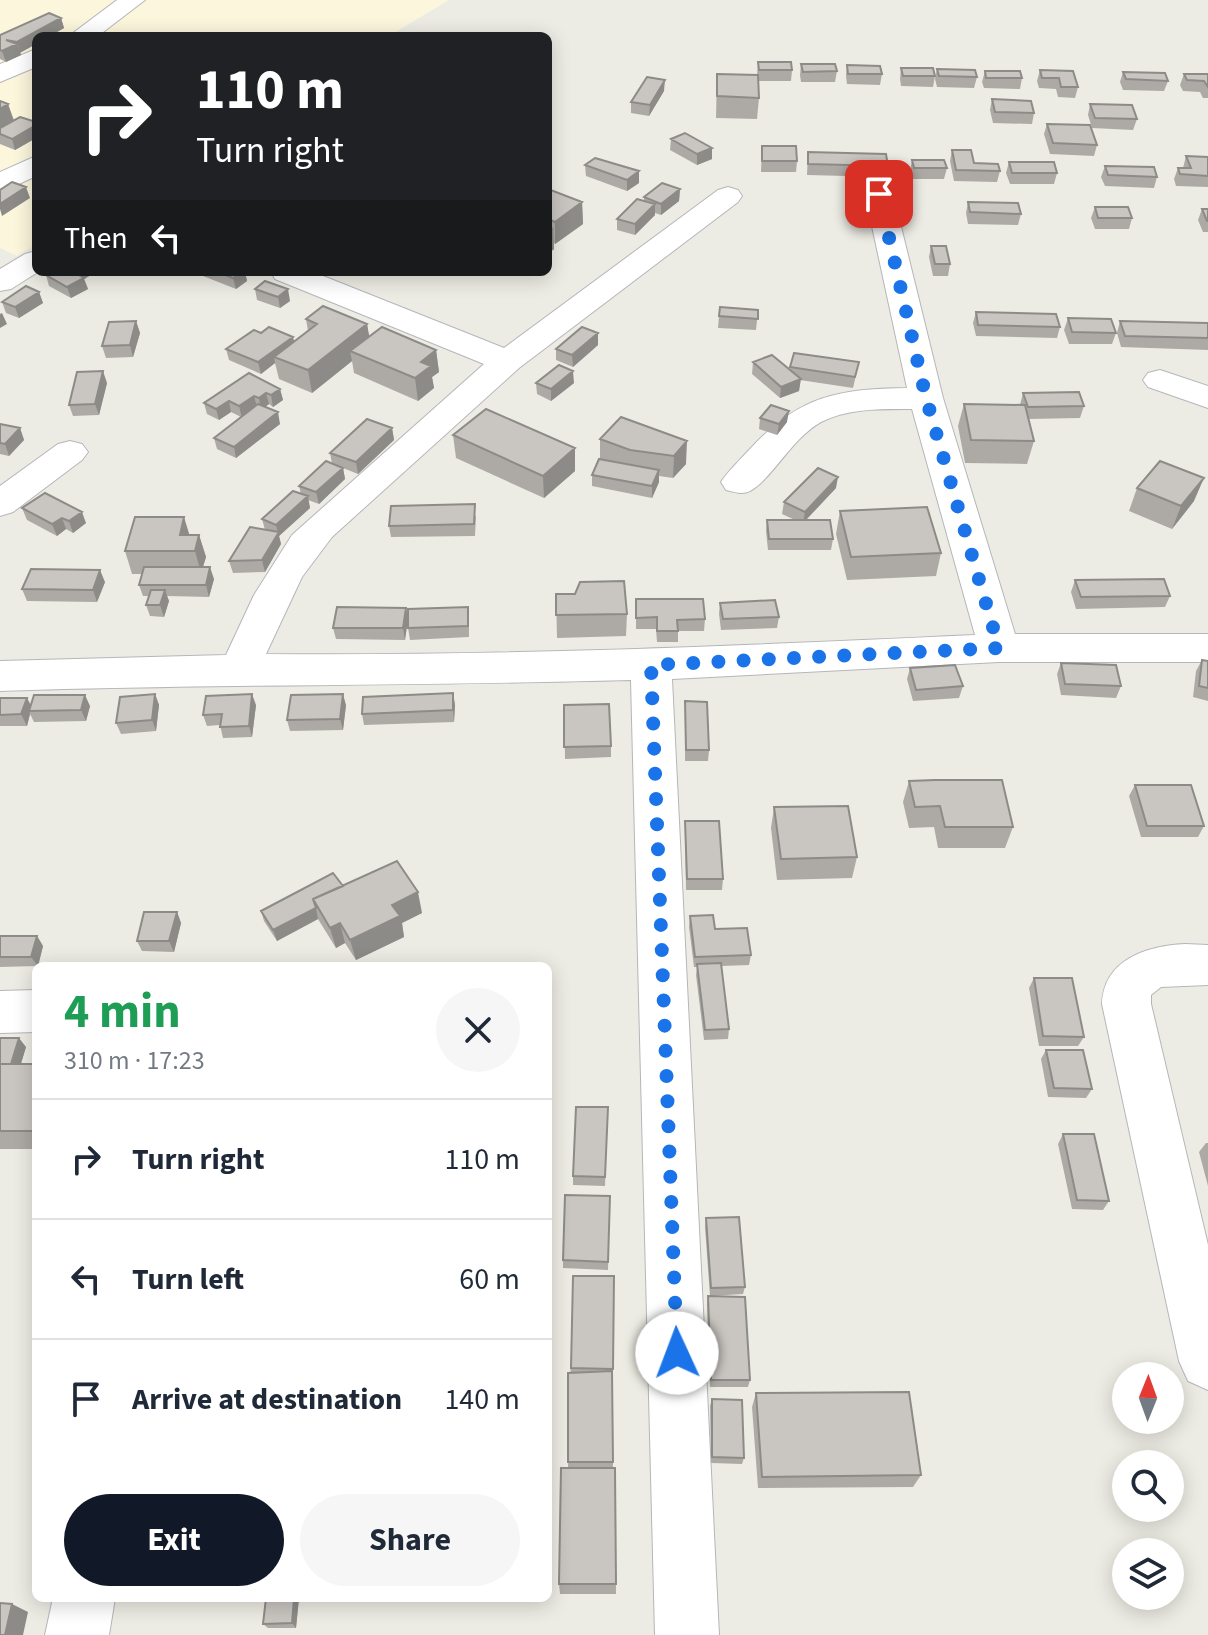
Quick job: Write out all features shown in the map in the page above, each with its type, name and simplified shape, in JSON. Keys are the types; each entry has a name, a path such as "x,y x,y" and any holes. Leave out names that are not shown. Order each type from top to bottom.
{"street":[{"path":"88,32 133,0"},
{"path":"0,74 32,59"},
{"path":"0,184 32,166"},
{"path":"879,194 926,398 999,648"},
{"path":"240,669 282,574 300,548 373,477 507,361 728,196"},
{"path":"0,282 32,262"},
{"path":"296,276 507,361"},
{"path":"1160,380 1208,398"},
{"path":"739,482 802,419 819,411 877,399 926,398"},
{"path":"0,504 70,452"},
{"path":"0,676 240,669 457,670 651,665 999,648 1208,648"},
{"path":"651,665 687,1635"},
{"path":"1208,965 1172,963 1140,973 1127,994 1131,1033 1208,1361"},
{"path":"0,1012 32,1011"},
{"path":"77,1635 83,1602"}],"shaded area":[{"path":"0,0 449,0 396,32 32,32 32,247 17,256 0,248"}],"building":[{"path":"49,13 61,18 17,42 6,40 17,44 2,51 0,35"},
{"path":"758,62 791,62 792,70 759,70"},
{"path":"801,64 835,64 837,71 803,72"},
{"path":"847,65 880,66 882,74 848,74"},
{"path":"901,68 933,68 935,76 903,76"},
{"path":"937,69 975,70 977,77 939,76"},
{"path":"1040,70 1073,71 1078,87 1061,87 1059,78 1042,78"},
{"path":"985,71 1020,71 1022,78 986,78"},
{"path":"1123,72 1165,73 1168,81 1126,79"},
{"path":"717,74 758,75 759,98 717,96"},
{"path":"1184,74 1208,74 1208,87 1204,81 1187,80"},
{"path":"647,77 665,80 650,105 631,102"},
{"path":"992,99 1031,101 1034,113 995,112"},
{"path":"1090,104 1132,105 1137,119 1095,118"},
{"path":"20,117 32,121 32,127 12,139 0,134 0,128"},
{"path":"1047,124 1090,125 1097,145 1053,143"},
{"path":"685,133 712,148 697,154 671,139"},
{"path":"762,146 796,146 797,161 762,161"},
{"path":"952,150 971,150 974,163 998,164 1000,171 956,170"},
{"path":"808,152 886,154 888,166 808,164"},
{"path":"1186,156 1208,157 1208,176 1180,174 1178,168 1191,168"},
{"path":"595,158 639,171 627,180 585,165"},
{"path":"912,160 944,160 947,168 914,168"},
{"path":"1009,162 1054,162 1057,173 1012,173"},
{"path":"1105,166 1154,167 1157,177 1108,175"},
{"path":"12,182 26,187 0,204 0,190"},
{"path":"662,183 680,189 661,204 644,197"},
{"path":"552,191 582,202 555,222 552,221"},
{"path":"637,199 655,204 635,224 617,219"},
{"path":"968,202 1018,203 1021,214 970,212"},
{"path":"1095,207 1128,207 1132,218 1098,218"},
{"path":"1202,209 1208,209 1208,221 1207,221"},
{"path":"931,246 946,246 950,264 935,264"},
{"path":"48,276 84,278 67,287"},
{"path":"265,281 288,289 278,297 255,289"},
{"path":"26,286 39,292 15,307 2,302"},
{"path":"323,306 367,324 308,370 274,357 317,324 306,319"},
{"path":"720,307 758,310 758,319 719,316"},
{"path":"976,312 1056,314 1060,327 978,325"},
{"path":"1068,318 1111,319 1116,333 1072,332"},
{"path":"136,321 130,345 102,346 109,322"},
{"path":"1120,321 1208,323 1208,338 1125,336"},
{"path":"269,327 293,337 258,362 226,349 254,330 261,333"},
{"path":"382,327 436,350 421,362 431,366 415,378 350,351"},
{"path":"582,327 598,333 572,355 556,349"},
{"path":"794,353 859,362 855,377 790,367"},
{"path":"772,355 801,379 781,387 753,362"},
{"path":"559,365 573,371 551,389 536,383"},
{"path":"103,371 95,404 69,405 77,372"},
{"path":"249,373 280,389 271,395 254,396 239,406 229,401 216,409 204,403"},
{"path":"1079,392 1084,406 1028,407 1023,393"},
{"path":"258,404 278,412 234,447 214,438"},
{"path":"964,404 1025,405 1034,441 971,440"},
{"path":"771,405 789,411 779,424 760,418"},
{"path":"486,409 575,448 543,476 453,435"},
{"path":"621,417 687,441 674,456 630,450 600,439"},
{"path":"367,419 392,428 356,462 330,453"},
{"path":"0,424 20,428 5,444 0,443"},
{"path":"599,459 659,470 652,486 592,475"},
{"path":"326,461 343,468 316,492 299,486"},
{"path":"1160,461 1204,478 1181,506 1137,488"},
{"path":"818,468 838,477 805,512 784,502"},
{"path":"293,491 308,496 276,525 262,519"},
{"path":"45,493 82,512 69,521 62,518 52,524 22,508"},
{"path":"475,504 474,524 389,526 391,506"},
{"path":"927,507 941,553 851,557 840,511"},
{"path":"135,517 184,517 180,535 199,535 195,551 125,551"},
{"path":"767,520 830,520 833,539 769,539"},
{"path":"250,527 279,532 262,560 229,561"},
{"path":"144,567 210,567 206,585 139,585"},
{"path":"31,569 100,570 93,590 22,589"},
{"path":"1164,579 1170,596 1081,597 1075,580"},
{"path":"624,581 627,614 556,615 556,594 575,594 580,582"},
{"path":"151,590 165,590 160,605 146,605"},
{"path":"636,599 703,599 705,619 677,620 678,631 657,631 657,617 636,618"},
{"path":"775,600 779,617 723,619 720,603"},
{"path":"337,607 406,608 403,628 333,628"},
{"path":"468,607 468,626 408,628 408,609"},
{"path":"1202,660 1208,661 1208,688 1199,686"},
{"path":"1061,663 1116,665 1121,686 1065,684"},
{"path":"955,665 963,686 916,690 910,668"},
{"path":"453,693 453,710 362,714 363,697"},
{"path":"155,694 152,720 116,723 120,697"},
{"path":"252,694 249,726 220,727 222,714 203,715 206,696"},
{"path":"343,694 340,719 287,720 291,695"},
{"path":"34,695 85,695 81,710 29,711"},
{"path":"0,698 27,698 21,714 0,715"},
{"path":"685,701 707,702 709,750 686,750"},
{"path":"609,704 611,746 564,747 564,705"},
{"path":"1002,780 1013,827 945,827 940,806 915,807 909,781"},
{"path":"1135,785 1191,785 1204,826 1147,826"},
{"path":"848,806 857,857 781,859 774,807"},
{"path":"685,821 719,821 723,879 687,879"},
{"path":"397,861 418,892 392,905 400,916 350,940 340,923 330,928 313,899"},
{"path":"333,873 343,886 313,899 316,908 273,930 261,911"},
{"path":"144,912 177,912 169,941 137,941"},
{"path":"713,915 715,929 747,928 751,955 695,957 690,916"},
{"path":"0,936 37,936 31,957 0,957"},
{"path":"721,963 729,1029 705,1030 697,964"},
{"path":"1034,978 1072,978 1084,1037 1043,1036"},
{"path":"0,1038 19,1038 11,1064 0,1064"},
{"path":"1046,1050 1083,1050 1092,1089 1054,1088"},
{"path":"0,1064 32,1064 32,1131 0,1131"},
{"path":"576,1107 608,1107 605,1177 573,1176"},
{"path":"1063,1134 1094,1134 1109,1201 1077,1200"},
{"path":"565,1195 610,1196 608,1262 563,1260"},
{"path":"739,1217 745,1287 711,1288 706,1218"},
{"path":"573,1276 614,1276 613,1369 571,1368"},
{"path":"708,1296 745,1297 750,1380 711,1380"},
{"path":"612,1371 613,1462 568,1462 568,1373"},
{"path":"909,1392 921,1475 762,1477 756,1393"},
{"path":"712,1399 742,1400 744,1458 712,1457"},
{"path":"561,1468 615,1468 616,1584 559,1584"},
{"path":"266,1602 294,1602 292,1623 263,1624"},
{"path":"0,1603 12,1604 5,1635 0,1635"}],"route":[{"path":"677,1353 651,665 999,648 926,398 879,194"}]}
